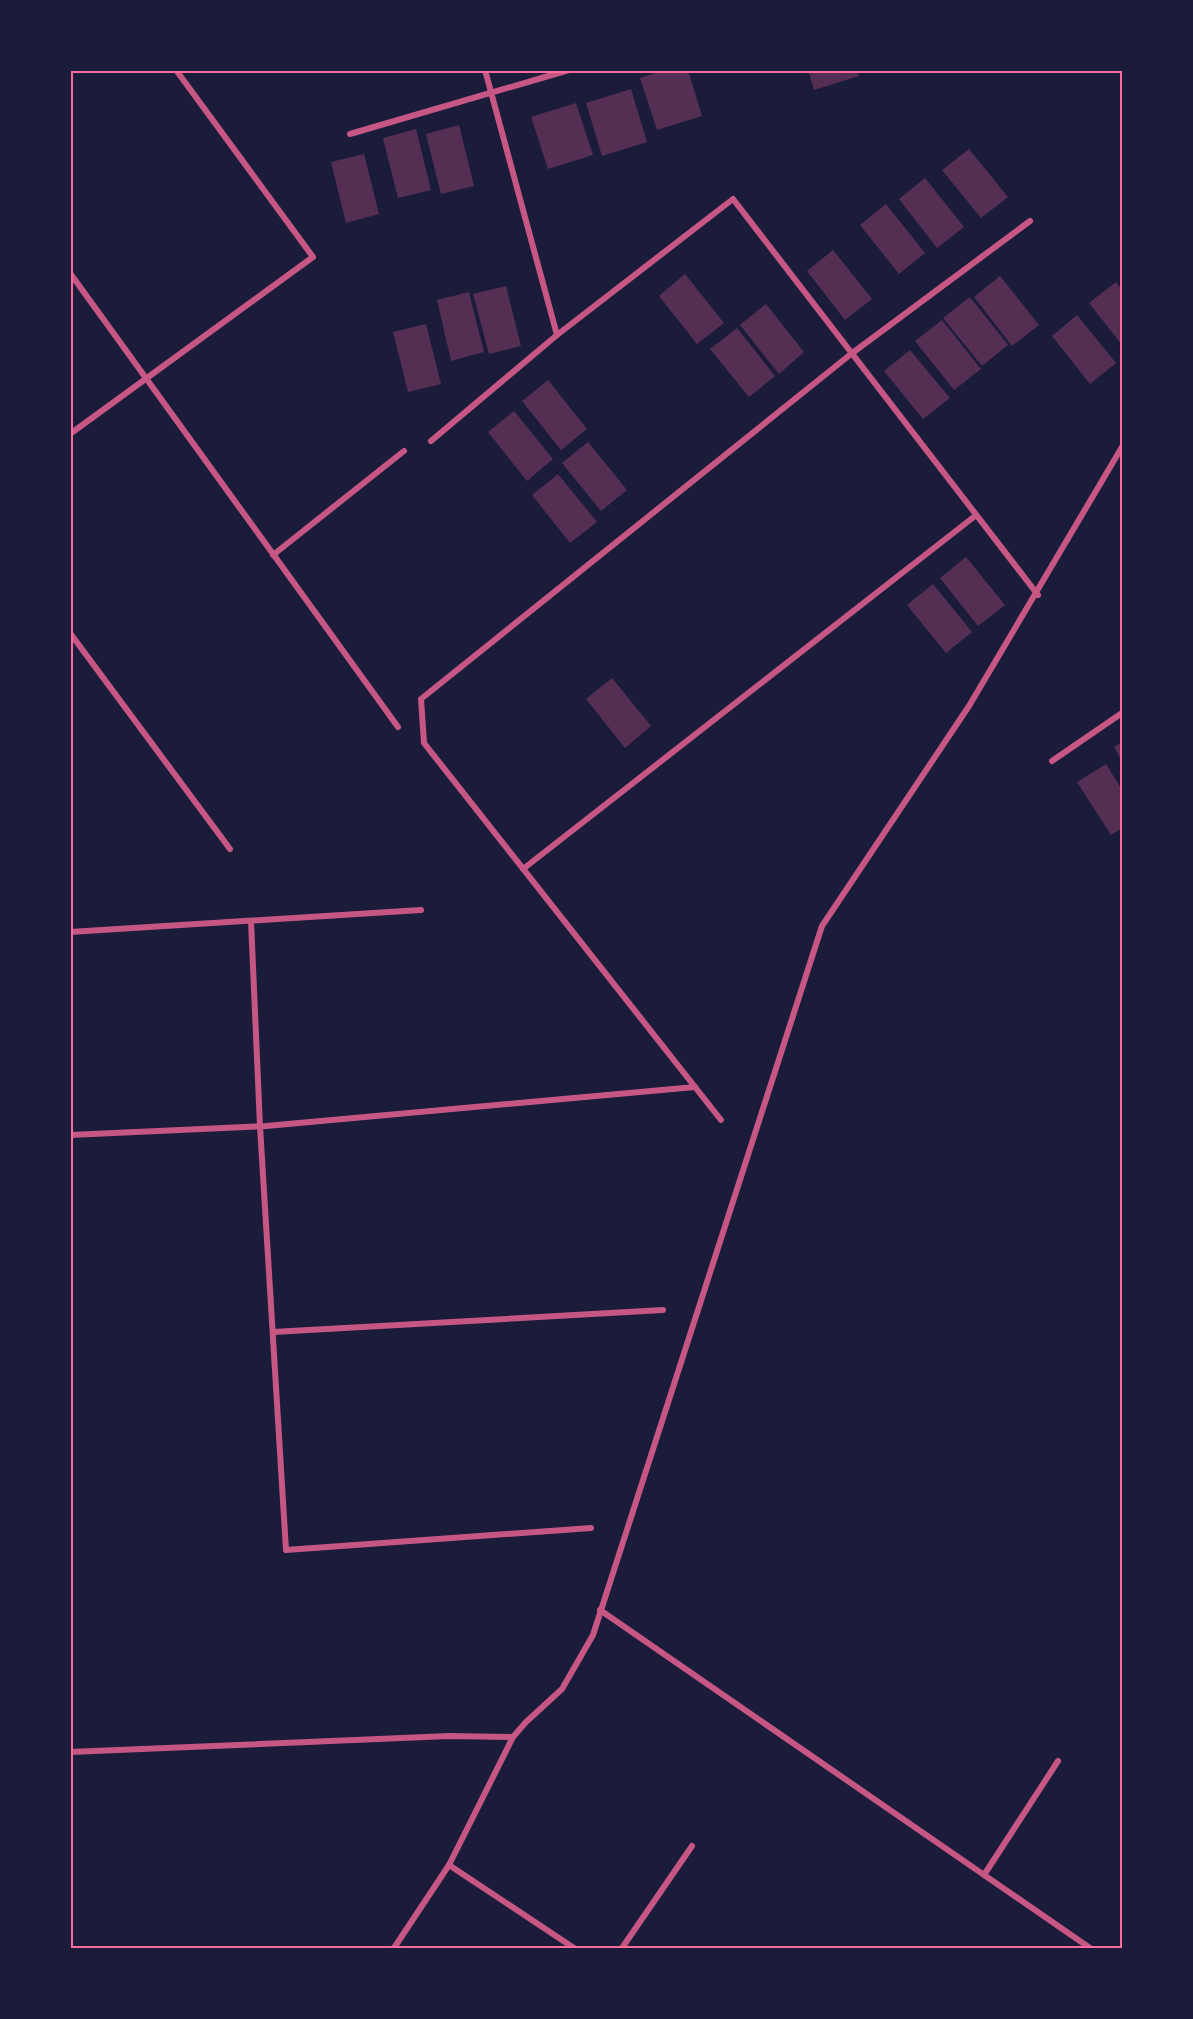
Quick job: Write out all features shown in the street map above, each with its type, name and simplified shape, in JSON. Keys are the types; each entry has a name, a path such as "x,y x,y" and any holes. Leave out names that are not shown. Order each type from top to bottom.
{"street":[{"path":"70,434 313,257 176,70"},
{"path":"485,70 557,335"},
{"path":"350,134 490,91 569,70"},
{"path":"431,441 557,335 733,199 1038,595"},
{"path":"721,1120 424,743 422,699 851,354 1030,221"},
{"path":"70,273 398,727"},
{"path":"394,1948 449,1865 513,1737 525,1722 562,1689 593,1635 822,926 969,706 1038,595 1122,447"},
{"path":"273,555 404,451"},
{"path":"523,869 975,516"},
{"path":"70,633 230,849"},
{"path":"1052,761 1122,713"},
{"path":"70,932 421,910"},
{"path":"251,921 260,1126 286,1550 591,1527"},
{"path":"70,1135 260,1126 694,1087"},
{"path":"273,1332 663,1310"},
{"path":"600,1610 1090,1948"},
{"path":"70,1752 449,1736 513,1737"},
{"path":"984,1875 1058,1761"},
{"path":"622,1948 692,1846"},
{"path":"449,1865 574,1948"}],"building":[{"path":"664,70 688,70 702,116 657,130 640,78"},
{"path":"808,70 857,70 859,76 814,90"},
{"path":"631,89 647,142 602,156 586,103"},
{"path":"576,103 593,155 548,169 531,117"},
{"path":"459,125 474,186 441,194 426,134"},
{"path":"416,129 431,190 398,198 383,138"},
{"path":"969,149 1008,197 981,218 942,170"},
{"path":"364,154 379,214 346,223 331,162"},
{"path":"925,178 964,227 937,248 899,199"},
{"path":"886,204 925,253 899,274 860,225"},
{"path":"833,250 872,299 845,320 807,271"},
{"path":"685,274 724,323 697,344 659,296"},
{"path":"1000,276 1039,325 1012,346 974,297"},
{"path":"1116,282 1122,290 1122,345 1089,303"},
{"path":"506,286 521,346 489,354 473,294"},
{"path":"469,292 484,352 451,361 437,300"},
{"path":"970,297 1008,345 982,366 943,318"},
{"path":"766,304 804,352 779,374 740,325"},
{"path":"1077,315 1116,363 1090,384 1052,336"},
{"path":"942,320 981,369 954,390 915,341"},
{"path":"426,324 441,384 408,392 393,332"},
{"path":"737,328 775,376 749,397 710,349"},
{"path":"910,350 950,398 923,419 884,371"},
{"path":"548,380 587,429 561,450 522,401"},
{"path":"514,411 553,459 527,481 488,432"},
{"path":"588,442 627,490 601,511 562,463"},
{"path":"558,474 597,522 570,543 532,495"},
{"path":"966,557 1005,605 978,626 940,578"},
{"path":"933,584 972,632 946,653 907,605"},
{"path":"612,678 651,726 625,748 586,699"},
{"path":"1122,742 1122,761 1114,747"},
{"path":"1106,764 1122,790 1122,828 1111,835 1077,782"}]}
